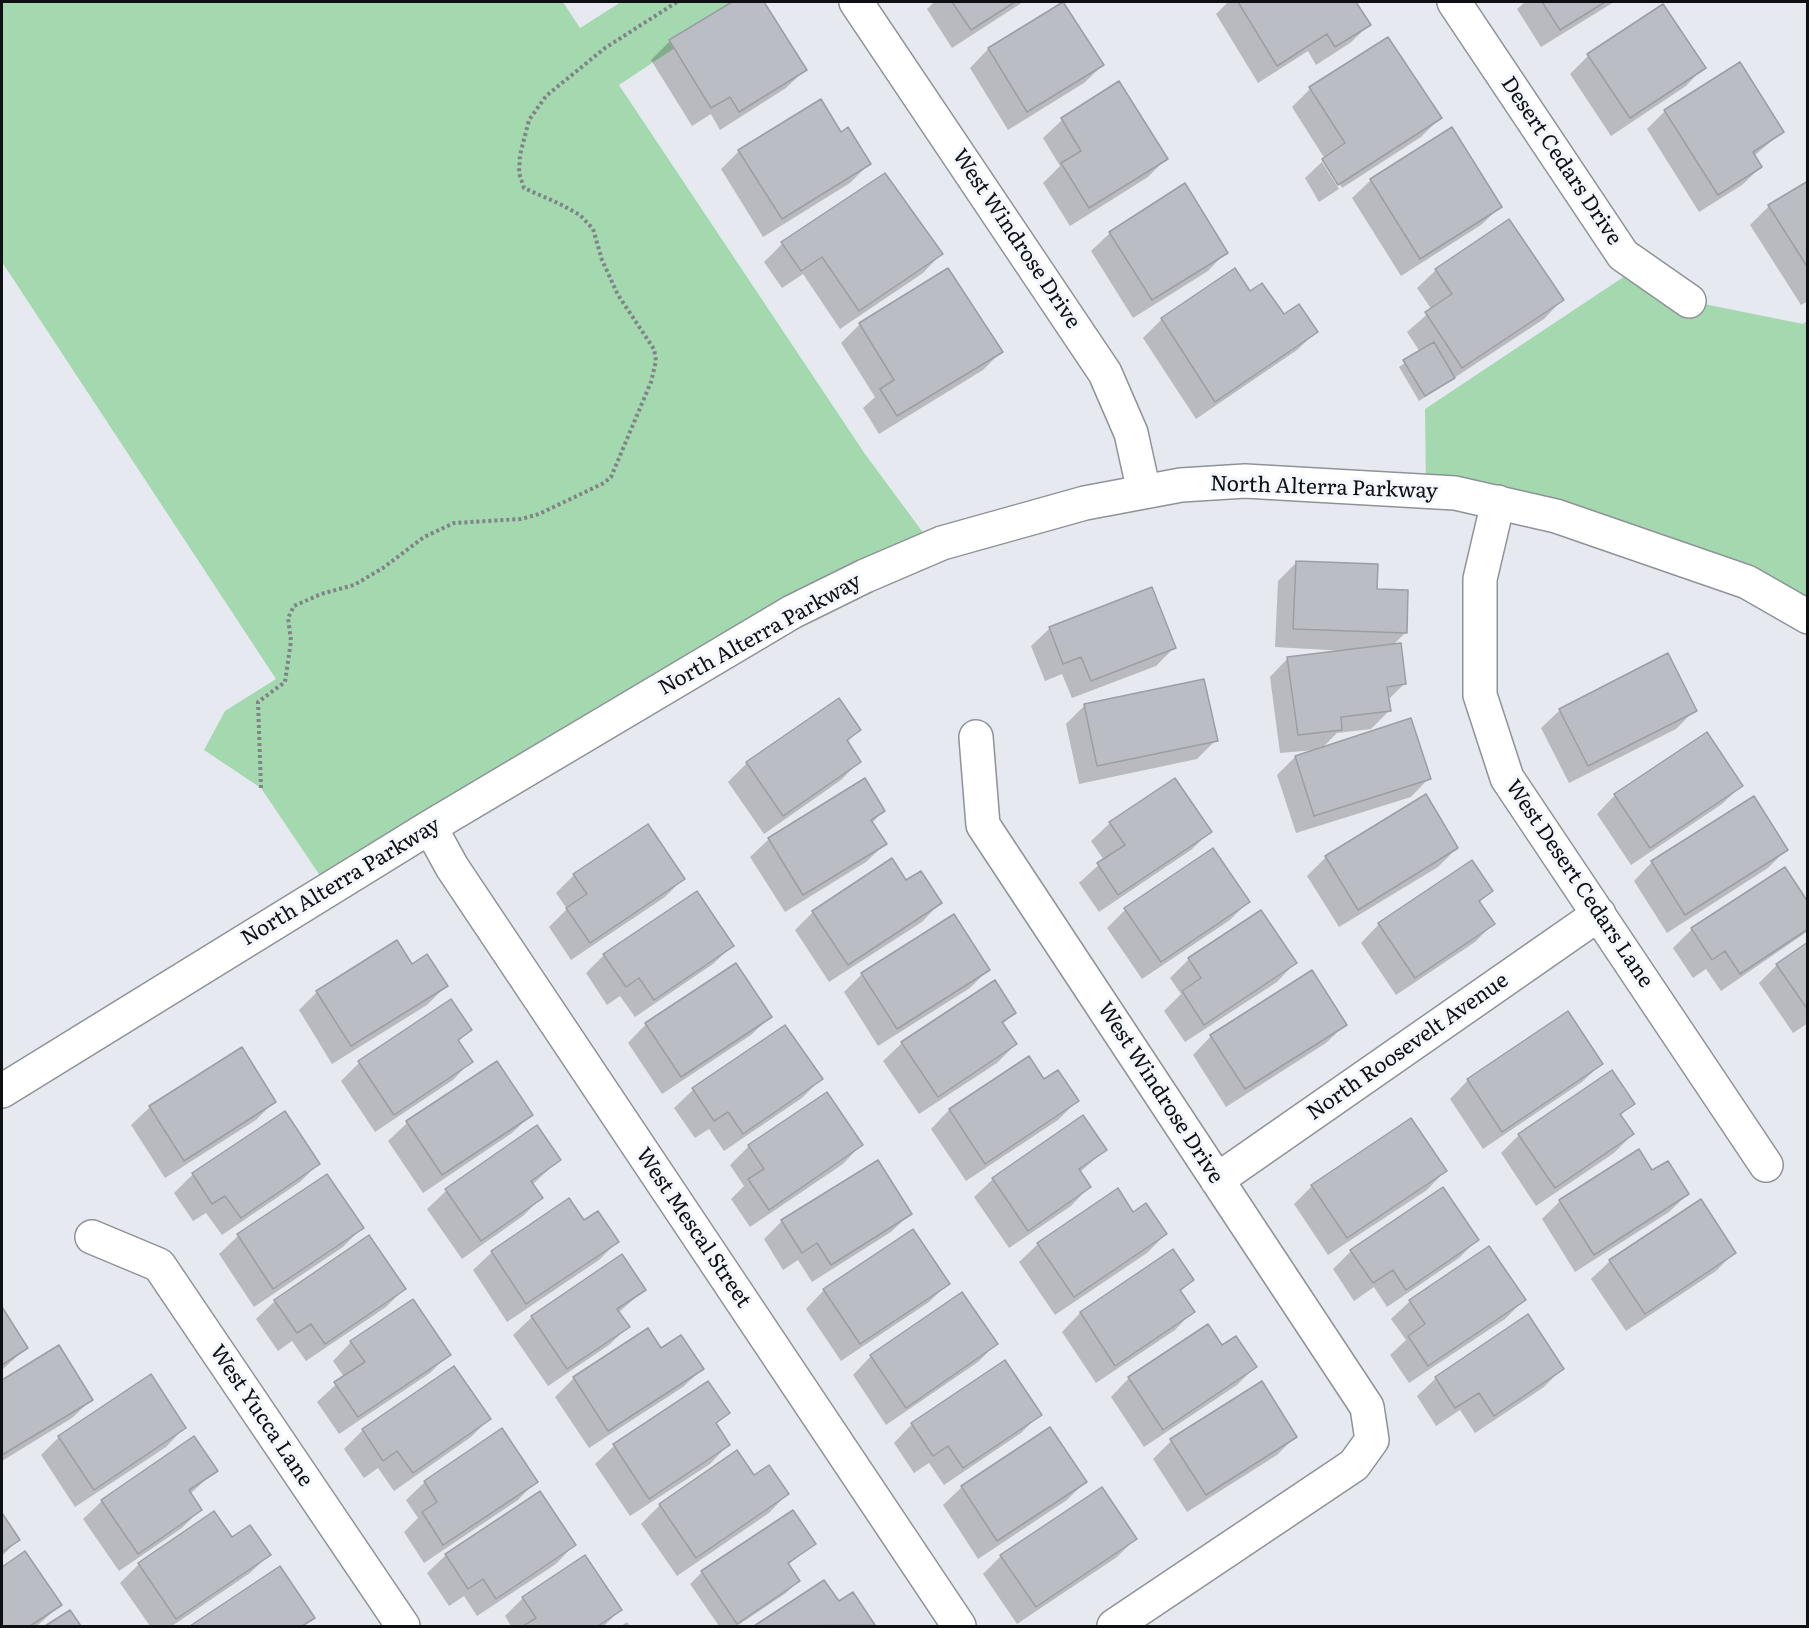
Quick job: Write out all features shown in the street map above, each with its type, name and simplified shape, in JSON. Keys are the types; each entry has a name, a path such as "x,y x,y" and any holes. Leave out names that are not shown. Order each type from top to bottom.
{"street":[{"name":"West Windrose Drive","path":"856,2 1105,373 1131,433 1144,492"},
{"name":"Desert Cedars Drive","path":"1454,2 1623,255 1689,301"},
{"name":"North Alterra Parkway","path":"2,1091 430,827 792,612 865,576 942,543 1085,503 1181,485 1245,481 1455,493 1556,516 1747,582 1808,617"},
{"name":"West Desert Cedars Lane","path":"1498,502 1480,579 1480,695 1507,778 1766,1165"},
{"name":"West Windrose Drive","path":"976,737 983,825 1367,1407 1372,1440 1354,1466 1114,1626"},
{"name":"West Mescal Street","path":"430,827 452,867 959,1626"},
{"name":"North Roosevelt Avenue","path":"1217,1180 1599,914"},
{"name":"West Yucca Lane","path":"92,1237 159,1265 403,1626"}],"path":[{"path":"261,788 258,702 285,682 291,641 288,618 294,606 321,594 354,585 383,568 424,537 454,523 521,519 539,514 604,483 611,477 651,382 656,361 654,349 618,295 602,260 594,229 570,209 524,189 519,172 520,155 529,120 546,96 605,48 677,2"}],"green space":[{"path":"2,2 563,2 580,28 621,2 744,2 619,85 865,454 933,546 329,889 261,788 204,750 225,711 276,679 2,262"},
{"path":"1640,266 1689,301 1803,324 1807,321 1807,617 1747,582 1426,491 1425,409"}],"building":[{"path":"732,2 764,2 807,70 739,112 730,97 711,108 669,40"},
{"path":"952,2 1015,2 971,30"},
{"path":"1063,2 1104,65 1027,112 988,48"},
{"path":"1238,2 1356,2 1371,25 1335,47 1327,34 1277,66"},
{"path":"1542,2 1605,2 1560,30"},
{"path":"1663,4 1706,68 1630,118 1587,54"},
{"path":"1388,37 1442,118 1338,185 1322,159 1345,143 1309,87"},
{"path":"1740,62 1784,132 1753,152 1762,167 1718,195 1664,110"},
{"path":"1119,81 1168,159 1089,208 1061,163 1081,151 1061,118"},
{"path":"821,99 841,132 848,127 871,164 782,219 738,150"},
{"path":"1452,127 1502,207 1420,259 1370,179"},
{"path":"885,173 943,254 859,311 822,257 801,271 781,242"},
{"path":"1808,181 1808,268 1768,205"},
{"path":"1185,183 1228,253 1152,300 1109,232"},
{"path":"1509,219 1564,300 1462,368 1425,312 1452,294 1435,269"},
{"path":"948,268 1003,352 897,416 880,389 894,380 859,323"},
{"path":"1235,268 1250,291 1262,283 1284,314 1299,304 1318,332 1215,402 1161,318"},
{"path":"1434,342 1455,378 1425,396 1403,360"},
{"path":"1296,561 1378,564 1377,589 1408,590 1407,633 1293,629"},
{"path":"1152,587 1176,648 1091,681 1081,657 1063,664 1049,627"},
{"path":"1401,643 1406,684 1387,687 1391,711 1341,717 1342,730 1298,735 1287,657"},
{"path":"1668,653 1697,711 1588,766 1559,709"},
{"path":"1204,679 1218,741 1097,766 1084,704"},
{"path":"839,698 861,730 847,740 861,762 783,816 746,762"},
{"path":"1411,718 1431,779 1314,816 1295,756"},
{"path":"1707,732 1743,786 1650,848 1614,794"},
{"path":"865,778 885,811 871,820 887,844 803,895 768,838"},
{"path":"1175,778 1212,832 1118,895 1097,863 1125,845 1109,822"},
{"path":"1426,794 1458,848 1358,910 1325,856"},
{"path":"1754,796 1788,850 1685,915 1651,861"},
{"path":"648,824 685,879 590,943 566,908 587,894 573,874"},
{"path":"1213,848 1250,902 1161,962 1124,908"},
{"path":"892,858 906,880 921,871 942,903 848,965 812,911"},
{"path":"1472,860 1493,891 1479,901 1495,924 1415,978 1378,923"},
{"path":"1785,867 1808,902 1808,929 1740,974 1725,951 1712,960 1691,928"},
{"path":"697,891 734,946 654,1000 639,978 626,987 603,954"},
{"path":"1261,910 1297,963 1204,1025 1182,991 1201,978 1188,958"},
{"path":"954,914 990,970 897,1029 861,973"},
{"path":"397,940 412,964 427,954 448,986 351,1046 316,991"},
{"path":"1808,942 1808,1010 1776,964"},
{"path":"736,963 772,1017 681,1077 645,1023"},
{"path":"1312,970 1347,1025 1245,1089 1210,1035"},
{"path":"995,980 1016,1013 1002,1022 1017,1044 938,1097 901,1042"},
{"path":"451,999 472,1030 458,1040 473,1062 394,1115 358,1061"},
{"path":"1568,1011 1603,1064 1502,1132 1467,1079"},
{"path":"785,1025 823,1079 743,1134 728,1112 714,1121 692,1088"},
{"path":"242,1047 276,1102 184,1161 149,1106"},
{"path":"1029,1056 1044,1079 1058,1070 1079,1101 985,1164 949,1109"},
{"path":"497,1061 533,1115 442,1175 406,1121"},
{"path":"1612,1070 1635,1104 1620,1114 1634,1134 1555,1188 1518,1134"},
{"path":"827,1092 863,1145 769,1210 748,1179 764,1169 748,1145"},
{"path":"285,1111 320,1164 241,1218 225,1196 212,1204 192,1173"},
{"path":"1083,1115 1107,1150 1079,1169 1091,1187 1028,1231 992,1178"},
{"path":"1411,1118 1447,1171 1347,1238 1311,1185"},
{"path":"537,1125 561,1160 531,1181 543,1198 481,1241 445,1189"},
{"path":"1639,1149 1652,1170 1668,1161 1689,1194 1594,1255 1559,1200"},
{"path":"878,1160 912,1214 831,1265 817,1243 802,1253 781,1220"},
{"path":"327,1174 364,1228 273,1289 237,1234"},
{"path":"1443,1187 1479,1240 1406,1290 1393,1270 1373,1283 1350,1250"},
{"path":"1118,1188 1133,1212 1146,1203 1167,1234 1074,1297 1037,1243"},
{"path":"569,1198 584,1220 598,1211 619,1242 526,1304 491,1251"},
{"path":"1701,1199 1736,1253 1645,1314 1609,1260"},
{"path":"913,1229 950,1284 860,1344 823,1289"},
{"path":"369,1235 406,1289 325,1344 311,1324 297,1333 274,1300"},
{"path":"1489,1246 1526,1300 1428,1366 1408,1336 1425,1324 1409,1300"},
{"path":"1173,1249 1194,1280 1180,1290 1195,1312 1115,1366 1080,1312"},
{"path":"622,1254 646,1290 617,1309 630,1327 567,1369 531,1316"},
{"path":"962,1292 998,1344 906,1408 870,1355"},
{"path":"413,1299 451,1355 358,1417 334,1382 365,1362 350,1341"},
{"path":"2,1307 28,1348 2,1365"},
{"path":"1528,1314 1564,1369 1494,1416 1479,1393 1455,1408 1435,1377"},
{"path":"1208,1324 1222,1345 1236,1336 1257,1367 1163,1430 1128,1377"},
{"path":"648,1328 661,1348 681,1335 704,1369 608,1431 573,1377"},
{"path":"59,1345 93,1400 2,1455 2,1380"},
{"path":"1005,1360 1042,1415 963,1468 948,1446 933,1456 911,1423"},
{"path":"454,1366 491,1419 413,1473 397,1451 383,1461 362,1429"},
{"path":"151,1374 186,1428 94,1490 58,1436"},
{"path":"708,1381 730,1413 716,1423 730,1445 649,1499 613,1444"},
{"path":"1262,1381 1297,1437 1206,1495 1170,1439"},
{"path":"1050,1427 1087,1482 997,1541 961,1486"},
{"path":"502,1428 538,1482 443,1545 422,1512 437,1502 424,1481"},
{"path":"194,1436 218,1471 189,1490 202,1510 138,1554 101,1500"},
{"path":"737,1450 754,1475 769,1465 789,1494 696,1558 659,1504"},
{"path":"1102,1487 1137,1539 1036,1607 1000,1555"},
{"path":"540,1491 576,1545 496,1599 483,1579 468,1589 445,1554"},
{"path":"793,1510 816,1544 788,1563 800,1581 737,1624 701,1571"},
{"path":"214,1511 232,1537 250,1525 271,1555 176,1619 138,1563"},
{"path":"2,1513 20,1540 2,1552"},
{"path":"25,1551 62,1605 30,1626 2,1626 2,1567"},
{"path":"585,1555 622,1610 598,1626 523,1626 536,1618 522,1597"},
{"path":"280,1566 315,1618 302,1626 190,1626"},
{"path":"824,1580 839,1601 853,1592 875,1625 754,1626"},
{"path":"70,1610 81,1626 45,1626"}]}
